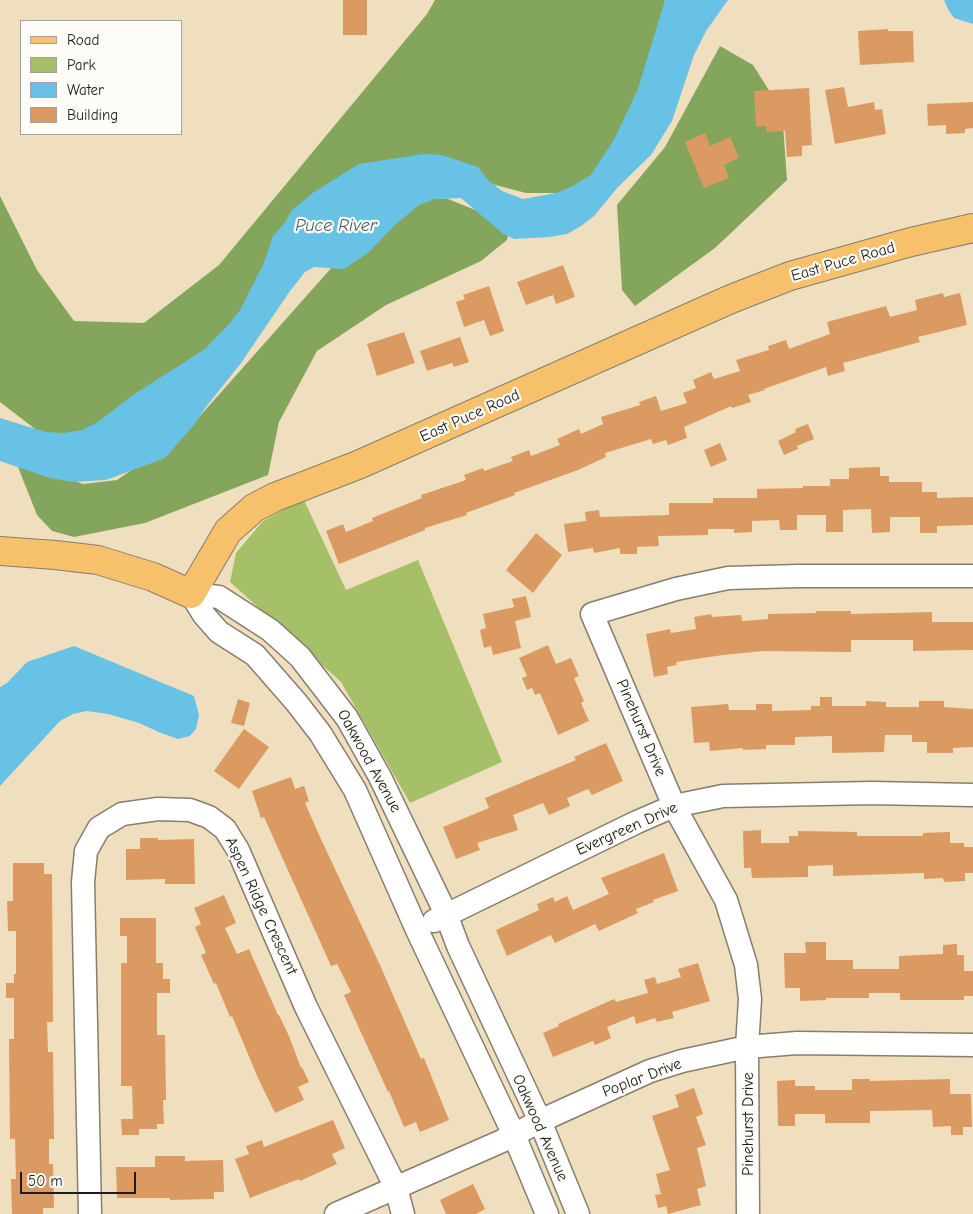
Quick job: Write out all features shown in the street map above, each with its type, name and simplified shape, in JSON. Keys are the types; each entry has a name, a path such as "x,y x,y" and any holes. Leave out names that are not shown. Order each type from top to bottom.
{"main road":[{"name":"East Puce Road","path":"191,594 228,531 254,508 275,497 358,466 731,299 790,276 911,242 973,228"},
{"path":"0,551 55,554 98,560 153,578 191,594"}],"street":[{"name":"Pinehurst Drive","path":"748,1214 747,1047 750,999 746,965 739,936 726,900 674,806 592,614 676,589 728,578 973,576"},
{"name":"Oakwood Avenue","path":"191,594 219,597 270,630 300,658 347,718 366,750 446,914 458,946 540,1121 578,1214"},
{"name":"Oakwood Avenue","path":"191,594 204,615 219,632 255,655 296,702 320,733 355,790 514,1135 547,1214"},
{"name":"Evergreen Drive","path":"418,930 446,914 628,826 674,806 723,796 973,795"},
{"name":"Aspen Ridge Crescent","path":"90,1214 82,882 86,851 99,828 122,814 158,810 190,810 209,817 225,828 238,850 306,1007 396,1188 403,1214"},
{"name":"Poplar Drive","path":"336,1214 514,1135 540,1121 650,1071 682,1061 747,1047 797,1043 973,1045"}],"green space":[{"path":"435,0 691,0 600,182 558,193 526,193 411,163 239,327 61,449 0,402 0,196 37,270 74,321 144,323 219,265 427,14"},
{"path":"720,46 753,65 782,111 787,180 715,248 635,306 622,290 617,205 665,147"},
{"path":"423,197 448,199 510,224 507,240 481,261 386,305 317,351 279,422 268,475 145,523 74,537 52,531 37,515 14,457 83,484 117,480 184,434 341,257"},
{"path":"303,498 346,590 418,560 502,762 410,803 341,682 230,582 236,553 262,522"}],"water":[{"name":"Puce River","path":"665,0 728,0 706,31 694,55 672,121 651,155 618,187 594,216 581,226 567,234 514,239 502,233 461,198 435,199 419,205 395,225 369,252 344,269 314,267 305,272 241,363 193,426 165,458 106,480 73,482 50,478 0,461 0,418 45,432 64,433 82,430 98,422 133,395 205,349 240,310 263,265 273,236 284,224 292,210 314,192 359,164 424,154 442,155 478,167 488,180 502,191 523,199 556,193 571,187 591,175 615,138 638,89"},
{"path":"944,0 973,0 973,24 954,18"},
{"path":"74,646 194,696 199,715 196,729 190,736 178,739 139,723 108,714 87,711 73,714 60,721 0,786 0,687 7,683 27,662"}],"building":[{"path":"343,0 367,0 367,35 343,35"},
{"path":"888,29 888,31 913,31 914,62 860,65 858,31"},
{"path":"844,87 848,107 874,102 875,110 882,109 886,134 835,144 825,90"},
{"path":"809,88 812,145 802,146 802,156 787,157 785,131 767,132 766,126 756,127 754,91"},
{"path":"973,102 973,128 965,129 965,133 946,134 946,125 928,126 927,104"},
{"path":"705,133 710,146 730,137 739,158 724,165 729,178 704,188 685,142"},
{"path":"563,265 575,297 556,304 553,295 526,305 517,282"},
{"path":"489,286 504,331 490,336 484,320 464,327 456,302 465,299 463,295"},
{"path":"943,293 944,297 960,293 967,325 918,337 920,342 843,363 845,371 828,376 826,367 748,395 751,402 732,408 731,406 684,427 687,438 668,445 666,440 653,444 651,439 605,453 606,457 578,470 514,493 515,495 466,513 467,515 425,528 425,530 339,564 326,531 343,524 346,532 373,521 372,518 422,498 421,495 466,480 464,475 483,468 484,471 513,461 511,457 529,450 531,456 560,445 557,439 579,429 581,434 603,424 601,417 640,405 639,402 656,396 661,411 687,403 683,393 696,388 693,380 711,372 714,379 740,371 736,360 769,350 768,346 786,340 789,349 830,334 827,322 886,306 890,317 917,310 915,300"},
{"path":"404,332 415,363 377,376 367,344"},
{"path":"460,337 469,362 454,367 452,363 427,371 420,351"},
{"path":"808,424 814,439 797,446 798,449 784,455 778,441 796,432 795,429"},
{"path":"720,443 727,460 711,467 704,450"},
{"path":"880,467 880,476 889,476 889,482 922,482 922,492 937,492 937,498 973,497 973,525 937,526 937,533 920,533 920,517 890,517 890,532 872,533 871,509 843,510 843,532 826,532 826,515 797,515 797,530 780,530 779,520 752,521 752,532 734,533 734,529 708,529 708,535 658,536 659,546 637,547 637,554 620,554 620,548 594,553 593,548 568,552 564,524 586,521 585,512 599,510 600,517 669,515 669,503 713,503 713,498 757,498 757,489 830,486 830,479 849,479 849,468"},
{"path":"536,533 562,555 533,593 506,570"},
{"path":"526,596 531,617 515,621 521,648 493,655 491,646 484,648 480,630 486,628 483,614 514,607 512,599"},
{"path":"816,611 851,611 851,614 932,612 932,622 973,622 973,650 913,651 913,640 851,640 851,652 763,651 723,655 676,662 677,665 667,667 668,674 654,677 646,634 670,629 671,633 696,629 694,617 711,614 712,617 741,615 742,621 768,619 768,614 816,613"},
{"path":"548,645 556,664 571,658 579,676 574,678 584,701 581,703 589,721 558,735 540,693 535,695 532,688 527,690 522,678 527,676 519,658"},
{"path":"820,697 832,697 832,706 866,706 866,701 886,702 886,707 919,707 919,701 944,701 944,707 973,709 973,747 953,748 953,753 927,753 927,742 912,742 912,735 885,735 884,752 832,753 832,736 795,737 795,745 766,745 766,749 743,750 743,748 710,751 709,742 694,743 691,707 728,704 729,710 756,710 756,704 772,704 772,711 811,710 811,706 820,706"},
{"path":"238,699 250,703 244,726 231,723"},
{"path":"244,729 269,747 239,789 214,771"},
{"path":"606,743 623,781 592,795 588,789 567,798 570,806 549,815 543,803 513,815 518,830 477,843 480,850 456,859 443,827 489,808 485,798 576,760 574,757"},
{"path":"291,777 295,789 304,786 309,801 305,803 421,1059 424,1058 449,1120 420,1132 416,1122 404,1127 344,995 351,992 337,964 331,966 264,817 261,818 252,791"},
{"path":"761,830 761,843 789,843 789,836 798,836 798,831 857,832 857,836 923,836 923,833 950,832 950,843 964,843 964,847 973,847 973,873 965,873 965,881 944,882 943,878 924,879 924,873 833,876 833,865 808,866 808,877 752,878 751,868 744,868 743,831"},
{"path":"140,838 158,838 158,840 194,839 195,884 165,884 165,879 126,880 126,849 140,849"},
{"path":"664,853 678,891 653,900 654,902 636,909 638,913 599,931 595,924 555,943 551,935 507,956 496,930 539,910 537,904 553,897 555,902 567,896 573,910 609,894 601,878"},
{"path":"13,863 44,863 44,874 52,874 53,1022 47,1022 48,1052 53,1052 54,1139 49,1139 49,1164 53,1164 54,1208 43,1208 43,1214 12,1214 11,1179 16,1179 15,1139 10,1139 9,1039 14,1039 14,998 6,998 6,983 14,983 14,974 16,974 16,931 8,931 7,901 13,901"},
{"path":"224,895 236,923 225,928 237,954 249,949 289,1036 301,1068 309,1082 298,1087 304,1100 275,1113 232,1016 230,1017 216,983 214,984 201,955 206,953 195,927 201,924 194,908"},
{"path":"120,918 156,918 156,963 163,963 163,979 170,979 170,993 157,993 157,1035 165,1035 166,1100 163,1100 164,1124 157,1124 157,1129 139,1129 139,1135 122,1135 121,1119 133,1119 132,1086 121,1086 121,963 127,963 127,936 120,936"},
{"path":"805,942 826,942 826,960 853,960 853,969 899,969 899,956 943,954 943,945 957,944 957,955 964,955 964,971 973,971 973,996 964,996 964,1000 900,1000 900,993 869,993 869,998 826,998 826,1000 800,1001 800,988 785,988 784,953 806,953"},
{"path":"698,963 710,1001 672,1012 674,1018 657,1022 655,1018 636,1024 634,1016 607,1027 611,1038 595,1045 593,1041 553,1057 543,1033 559,1026 558,1024 614,999 616,1002 648,993 644,980 655,977 657,984 681,977 678,969"},
{"path":"852,1079 870,1079 870,1081 950,1079 950,1094 971,1094 972,1127 963,1127 963,1135 951,1135 951,1126 933,1127 932,1110 870,1111 870,1123 825,1123 825,1114 795,1114 795,1126 778,1126 777,1081 795,1080 795,1086 815,1086 815,1090 852,1090"},
{"path":"694,1088 703,1114 696,1117 706,1145 697,1148 706,1186 697,1189 701,1205 668,1214 666,1206 658,1208 655,1195 661,1194 656,1174 670,1170 652,1116 679,1107 675,1095"},
{"path":"333,1120 345,1148 332,1154 337,1164 300,1181 299,1179 250,1198 235,1159 249,1154 246,1146 262,1140 264,1147"},
{"path":"155,1156 185,1156 185,1161 223,1160 224,1192 214,1192 214,1199 117,1198 116,1167 155,1167"},
{"path":"473,1184 485,1209 476,1214 446,1214 440,1200"}]}
